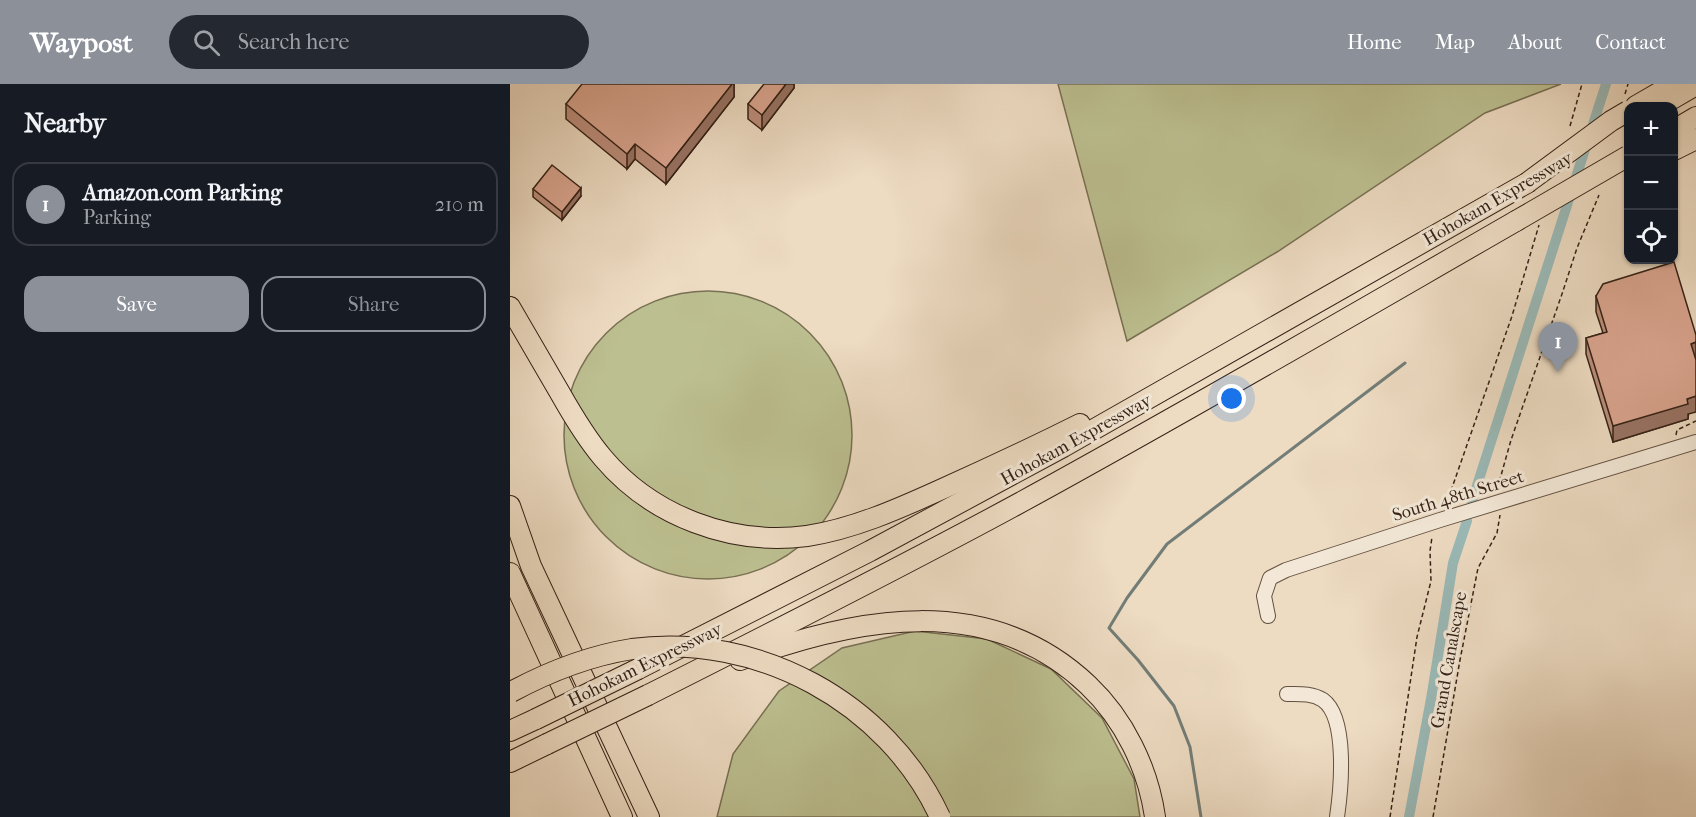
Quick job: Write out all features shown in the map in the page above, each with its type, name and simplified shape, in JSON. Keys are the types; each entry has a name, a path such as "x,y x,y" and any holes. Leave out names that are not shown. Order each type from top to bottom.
{"highway":[{"path":"1636,102 1674,84"},
{"path":"1666,102 1696,85"},
{"path":"1527,183 1624,110"},
{"path":"1678,128 1696,117"},
{"name":"Hohokam Expressway","path":"510,731 638,669 918,526 1255,340 1624,127"},
{"path":"1678,148 1696,139"},
{"name":"Hohokam Expressway","path":"510,762 855,590 1025,500 1222,390 1624,159"},
{"path":"1516,221 1624,174"},
{"path":"510,307 584,433 603,459 627,482 655,503 693,522 735,534 771,538 825,532 860,523 903,506 1056,436 1172,374 1255,340"},
{"path":"510,506 531,566 649,817"},
{"path":"510,573 622,817"},
{"path":"648,695 785,644 833,631 884,623 916,621 958,623 988,628 1017,638 1046,653 1072,671 1105,703 1124,730 1140,762 1149,788 1155,817"},
{"path":"511,692 579,661 633,649 690,648 747,657 801,677 852,708 875,728 906,762 940,817"},
{"path":"587,686 632,762 660,817"}],"street":[{"name":"South 48th Street","path":"1268,616 1264,596 1270,578 1286,570 1318,558 1696,442"},
{"path":"1287,694 1308,694 1323,700 1334,714 1341,739 1337,817"}],"path":[{"path":"1570,126 1582,84"},
{"path":"1628,84 1630,102"},
{"name":"Grand Canalscape","path":"1433,817 1478,568 1497,533 1500,479 1511,440 1577,248 1599,195"},
{"path":"1390,817 1417,637 1431,581 1430,551 1433,533 1452,493 1465,449 1512,316 1540,221"},
{"path":"1676,435 1677,430 1696,421"}],"green space":[{"path":"1058,84 1561,84 1485,113 1277,252 1127,341"},
{"path":"708,291 736,294 763,302 788,315 810,333 828,355 841,380 849,407 852,435 849,463 841,490 828,515 810,537 788,555 763,568 736,576 708,579 680,576 653,568 628,555 606,537 588,515 575,490 567,463 564,435 567,407 575,380 588,355 606,333 628,315 653,302 680,294"},
{"path":"915,631 987,639 1051,669 1102,718 1134,779 1140,817 717,817 733,754 779,691 842,648"}],"building":[{"path":"582,84 732,84 666,168 635,144 627,154 566,104"},
{"path":"764,84 786,84 762,115 748,104"},
{"path":"552,165 581,188 562,212 533,189"},
{"path":"1668,264 1675,264 1696,335 1696,342 1691,344 1696,360 1696,396 1687,399 1688,404 1613,426 1586,338 1607,332 1596,296 1603,284"}],"waterway":[{"path":"1472,501 1606,84"},
{"path":"1201,817 1190,747 1174,706 1109,628 1127,598 1167,544 1405,363"},
{"path":"1409,817 1453,563 1467,521"}],"place":[{"name":"Amazon.com Parking","path":"1558,372"}]}
